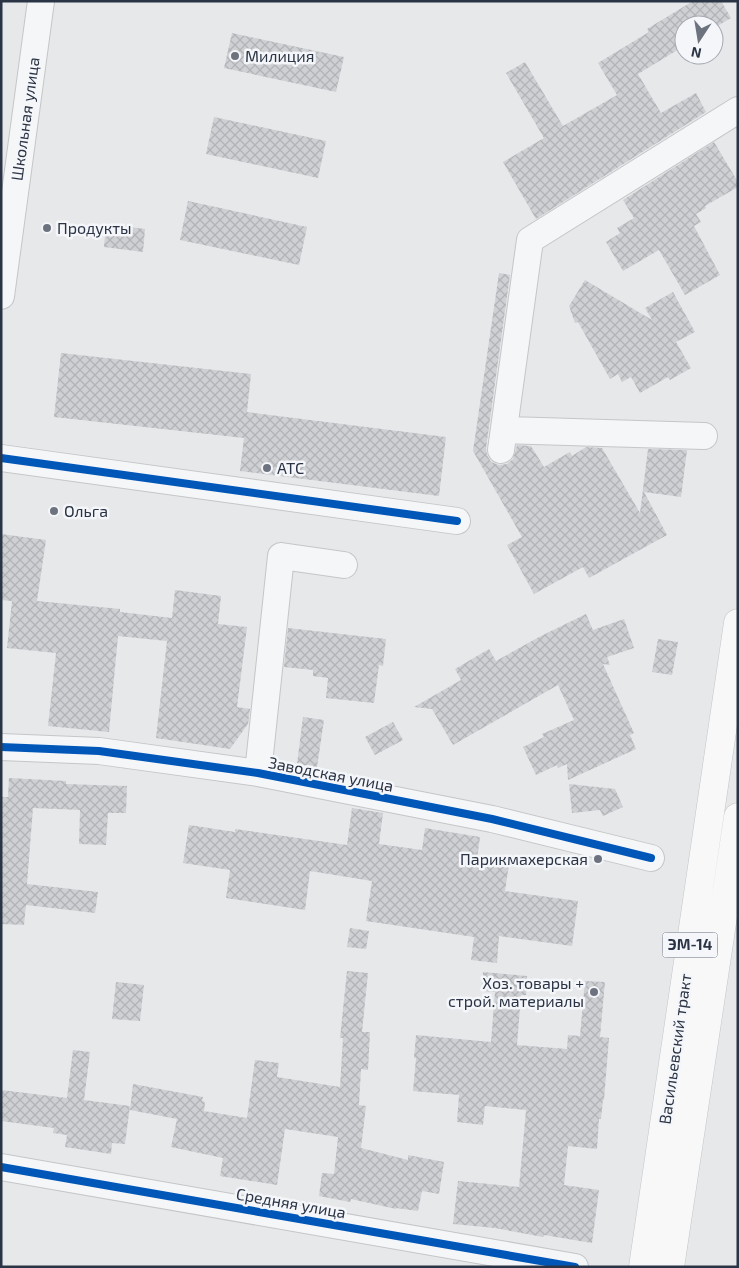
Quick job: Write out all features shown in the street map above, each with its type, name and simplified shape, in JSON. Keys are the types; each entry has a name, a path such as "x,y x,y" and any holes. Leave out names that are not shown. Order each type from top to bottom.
{"main road":[{"name":"Васильевский тракт","path":"643,1267 738,623"},
{"name":"Васильевский тракт","path":"670,1267 733,882 738,817"}],"street":[{"name":"Школьная улица","path":"2,292 41,1"},
{"path":"704,436 503,440 530,240 738,110"},
{"path":"1,458 458,521"},
{"path":"258,773 281,556 344,565"},
{"name":"Заводская улица","path":"1,747 99,751 258,773 492,819 651,858"},
{"name":"Средняя улица","path":"1,1167 575,1267"}],"building":[{"path":"693,1 721,1 731,18 724,22 724,15 674,15 674,52 638,74 661,113 696,93 706,112 536,219 503,162 544,138 506,73 525,62 563,126 617,95 598,63 649,32 647,29"},
{"path":"232,33 344,57 336,92 224,68"},
{"path":"214,117 326,141 318,178 206,154"},
{"path":"714,142 738,182 738,187 705,206 706,208 696,214 701,222 694,226 720,275 685,295 659,250 623,271 606,242 620,233 617,228 634,218 623,200"},
{"path":"188,201 307,227 299,265 180,240"},
{"path":"106,224 145,229 143,252 104,247"},
{"path":"499,273 510,275 486,448 491,462 499,465 507,464 513,459 517,445 531,446 544,467 570,452 572,456 586,447 602,448 640,513 648,449 687,450 681,497 644,492 667,535 589,578 583,567 534,594 507,545 522,537 473,451"},
{"path":"585,280 652,320 645,308 673,292 695,332 676,342 691,368 670,380 668,377 640,393 631,377 622,382 618,374 610,379 578,322 575,323 569,306"},
{"path":"61,353 251,374 247,412 446,437 439,496 240,471 244,438 54,417"},
{"path":"1,534 46,540 37,601 120,609 120,612 172,618 175,590 221,596 218,624 247,627 237,707 250,709 248,724 230,749 156,738 167,641 118,636 109,732 48,726 56,653 7,648 12,601 1,600"},
{"path":"586,614 593,630 624,619 634,648 607,657 610,665 603,664 634,733 630,735 636,749 568,780 567,764 558,768 557,765 536,775 523,747 544,737 542,734 574,720 558,685 453,745 432,709 414,707 461,680 455,669 489,649 496,661"},
{"path":"288,628 386,639 383,666 379,665 374,703 326,698 328,678 313,676 313,670 284,667"},
{"path":"658,639 678,642 672,675 652,672"},
{"path":"303,717 324,720 317,767 297,764"},
{"path":"393,722 403,740 375,755 365,737"},
{"path":"9,778 66,781 66,784 127,786 126,813 108,813 106,845 79,844 80,810 33,808 27,884 98,892 95,913 26,905 24,925 1,924 1,797 8,797"},
{"path":"569,784 615,789 623,807 603,816 600,810 572,813"},
{"path":"352,808 383,813 379,844 422,850 425,828 480,837 477,859 509,864 505,891 578,901 572,946 499,936 497,963 471,960 474,937 366,921 372,881 310,871 305,910 226,898 230,870 183,863 189,825 235,832 235,829 347,845"},
{"path":"350,928 369,931 366,949 347,947"},
{"path":"347,971 368,973 362,1032 370,1032 368,1070 361,1069 359,1105 366,1106 361,1148 408,1160 408,1155 444,1162 439,1194 422,1191 418,1211 396,1209 351,1199 350,1202 319,1196 322,1173 334,1174 338,1137 285,1129 277,1185 220,1176 223,1158 171,1147 177,1119 130,1110 133,1084 203,1097 202,1101 205,1102 204,1111 247,1118 255,1060 279,1063 277,1077 340,1087 343,1038 340,1038"},
{"path":"483,972 527,976 526,995 521,995 517,1045 567,1049 568,1035 580,1036 585,981 605,982 600,1037 609,1038 604,1100 601,1119 599,1119 597,1149 568,1146 564,1185 599,1190 592,1243 544,1235 543,1237 495,1228 453,1224 458,1181 519,1187 526,1110 485,1106 483,1125 457,1122 459,1095 413,1091 416,1035 491,1042 495,992 482,991"},
{"path":"116,982 144,985 140,1021 112,1019"},
{"path":"73,1050 90,1052 84,1100 130,1106 125,1144 112,1143 111,1154 65,1147 67,1135 53,1133 54,1128 1,1121 1,1090 67,1098"}],"cycle path":[{"path":"1,458 457,521"},
{"path":"1,747 99,751 258,773 492,819 651,858"},
{"path":"1,1167 575,1267"}],"place":[{"name":"Милиция","path":"235,56"},
{"name":"Продукты","path":"47,228"},
{"name":"АТС","path":"267,468"},
{"name":"Ольга","path":"54,511"},
{"name":"Парикмахерская","path":"598,859"},
{"name":"Хоз. товары + строй. материалы","path":"594,992"}]}
